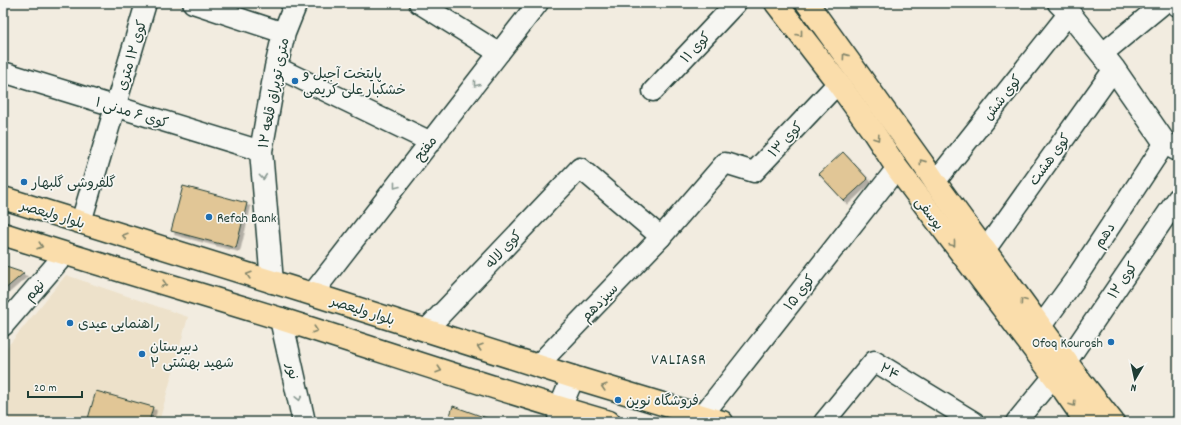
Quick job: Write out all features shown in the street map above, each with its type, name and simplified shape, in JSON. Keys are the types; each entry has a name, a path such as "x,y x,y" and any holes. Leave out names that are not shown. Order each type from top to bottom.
{"main road":[{"name":"یوسفی","path":"776,3 838,83 897,168 1060,369 1113,422"},
{"name":"یوسفی","path":"807,3 935,182 1041,326 1086,422"},
{"name":"بلوار ولیعصر","path":"3,198 537,366 712,419"},
{"path":"3,234 281,319 560,415 609,422"},
{"path":"272,282 281,319"}],"street":[{"name":"کوی ۱۲ متری","path":"81,222 146,3"},
{"path":"193,3 284,32"},
{"name":"۱۲ متری توپراق قلعه","path":"272,282 261,152 276,67 284,32 296,3"},
{"path":"419,3 499,53"},
{"name":"مفتح","path":"312,294 538,3"},
{"name":"کوی ۱۱","path":"653,91 736,3"},
{"name":"کوی هشت","path":"985,250 1108,61 1164,3"},
{"path":"1064,8 1108,61 1172,147"},
{"name":"کوی شش","path":"935,182 1064,8"},
{"path":"276,67 430,142"},
{"name":"کوی ۶ مدنی ۱","path":"3,72 261,152"},
{"name":"کوی ۱۳","path":"724,163 754,172 838,83"},
{"name":"دهم","path":"1041,326 1172,147"},
{"name":"سیزدهم","path":"537,366 660,237 724,163"},
{"name":"کوی لاله","path":"426,330 580,168 660,237"},
{"name":"کوی ۱۵","path":"712,419 897,168"},
{"name":"کوی ۱۲","path":"1016,422 1060,369 1178,198"},
{"name":"نهم","path":"3,326 65,254"},
{"name":"نور","path":"281,319 304,422"},
{"name":"۲۴","path":"824,422 874,361 974,422"},
{"path":"560,415 573,377"}],"shaded area":[{"path":"66,275 188,317 159,422 3,422 3,352"}],"building":[{"path":"843,152 868,179 844,201 819,174"},
{"name":"Refah Bank","path":"183,186 247,203 236,248 171,231"},
{"path":"3,266 24,273 3,291"},
{"name":"دبیرستان شهید بهشتی ۲","path":"96,391 153,407 149,422 87,422"},
{"path":"453,406 492,420 492,422 448,422"}],"place":[{"name":"پایتخت آجیل و خشکبار علی کریمی","path":"295,81"},
{"name":"گلفروشی گلبهار","path":"24,182"},
{"name":"Refah Bank","path":"209,217"},
{"name":"راهنمایی عیدی","path":"70,323"},
{"name":"Ofoq Kourosh","path":"1111,342"},
{"name":"دبیرستان شهید بهشتی ۲","path":"142,354"},
{"name":"فروشگاه نوین","path":"618,400"}],"district":[{"name":"VALIASR","path":"679,359"}]}
